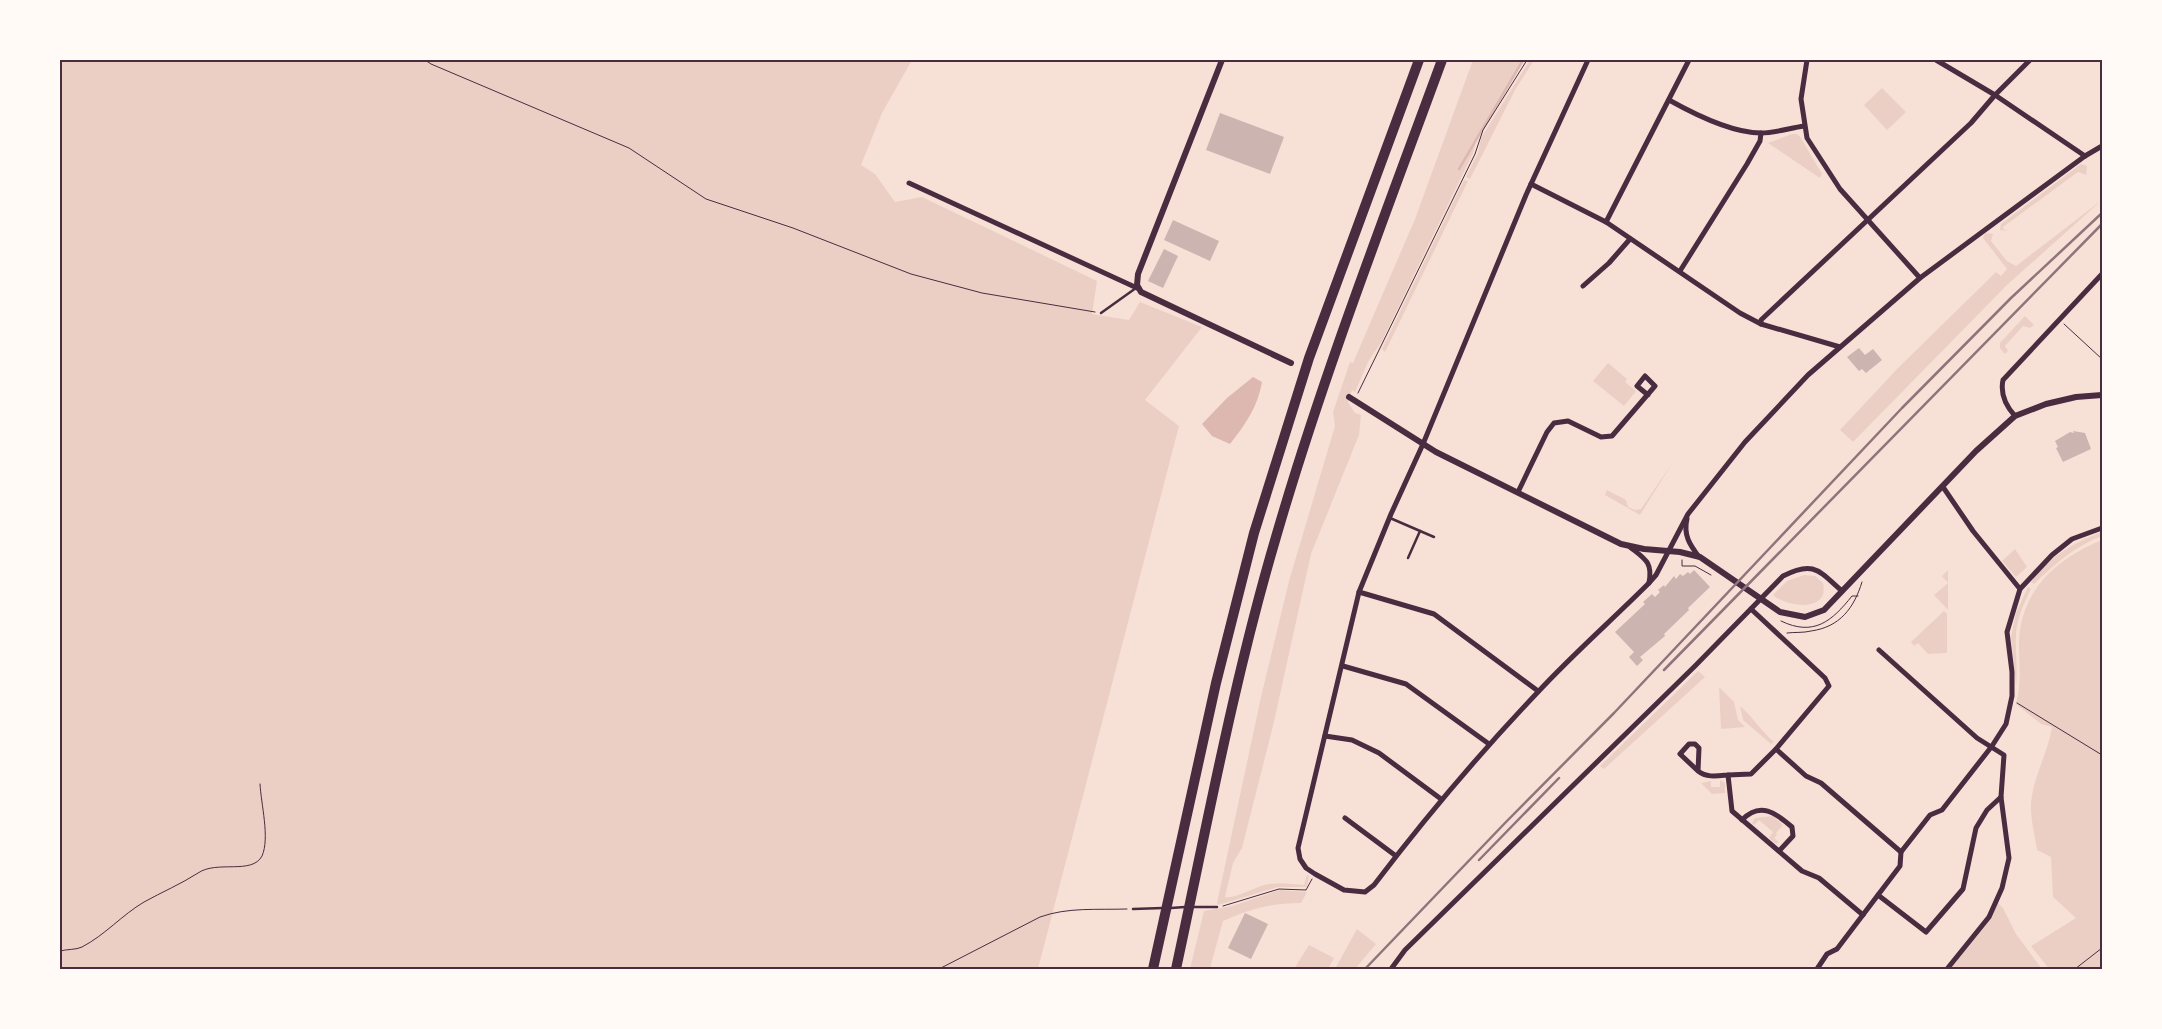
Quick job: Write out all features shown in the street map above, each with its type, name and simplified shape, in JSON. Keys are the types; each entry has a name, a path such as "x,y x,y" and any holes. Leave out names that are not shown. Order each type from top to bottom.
{"highway":[{"path":"1153,969 1216,684 1254,534 1309,358 1419,60"},
{"path":"1176,969 1236,691 1275,538 1329,366 1442,60"}],"street":[{"path":"1137,288 1136,280 1138,274 1222,60"},
{"path":"1588,60 1531,184 1359,592 1343,666 1298,848 1300,859 1306,868 1344,890 1365,892 1374,885 1441,799 1489,744 1538,691 1648,584 1656,575 1688,514 1746,442 1808,375 1920,278 2085,156 2102,146"},
{"path":"1606,222 1689,60"},
{"path":"1807,60 1801,100 1807,138 1840,189 1920,278"},
{"path":"1936,60 1995,95 2085,156"},
{"path":"1761,324 1761,320 1972,123 1995,95 2030,60"},
{"path":"1669,100 1726,126 1761,133 1804,126"},
{"path":"1680,272 1747,164 1760,141 1761,133"},
{"path":"909,183 1137,288 1141,292 1290,363"},
{"path":"1531,184 1606,222 1740,313 1761,324 1840,347"},
{"path":"1583,286 1609,264 1630,239"},
{"path":"2015,416 2009,408 2001,389 2003,380 2102,274"},
{"path":"1518,492 1546,432 1554,423 1568,421 1600,437 1612,436 1648,395"},
{"path":"1688,514 1686,534 1690,545 1700,557 1780,612 1805,617 1824,610 1988,439 2015,416 2024,411 2076,397 2102,395"},
{"path":"1352,399 1423,444 1590,530 1630,547 1680,552 1700,557"},
{"path":"1943,487 1973,531 2020,589"},
{"path":"1817,969 1828,954 1837,950 1900,866 1901,852 1930,815 1942,810 1992,746 2006,724 2011,699 2012,672 2007,632 2020,589 2035,572 2072,539 2102,528"},
{"path":"1630,547 1648,562 1651,570 1648,584"},
{"path":"1392,969 1405,950 1784,576 1800,567 1822,573 1842,591"},
{"path":"1359,592 1434,614 1538,691"},
{"path":"1698,771 1699,748 1695,744 1689,744 1680,754 1698,771 1708,776 1751,774 1776,749 1829,686 1825,678 1751,609"},
{"path":"1879,650 1977,738 2004,755 2001,797 2009,858 2002,888 1989,917 1947,969"},
{"path":"1343,666 1406,684 1489,744"},
{"path":"1325,736 1352,740 1379,753 1441,799"},
{"path":"1776,749 1806,776 1821,783 1901,852"},
{"path":"1728,775 1732,811 1802,871 1819,878 1863,915"},
{"path":"1878,895 1926,932 1962,889 1976,828 1987,810 2001,797"},
{"path":"1742,820 1748,813 1775,812 1792,827 1793,836 1779,852"},
{"path":"1345,818 1396,856"}],"lane":[{"path":"1101,312 1137,288"},
{"path":"1390,518 1434,537"},
{"path":"1408,558 1420,531"},
{"path":"1133,909 1217,906"}],"path":[{"path":"425,60 485,88 629,148 706,199 793,228 911,274 982,293 1101,312"},
{"path":"1352,399 1476,154 1483,130 1527,60"},
{"path":"2060,321 2102,359"},
{"path":"2011,699 2102,754"},
{"path":"60,951 80,948 143,903 190,879 200,871 221,866 245,867 255,863 262,856 265,836 260,784"},
{"path":"1217,906 1235,903 1279,889 1306,890 1314,874"},
{"path":"939,969 1040,917 1055,912 1070,909 1133,909"},
{"path":"2075,969 2102,948"}],"shaded area":[{"path":"60,60 912,60 882,113 861,165 875,174 895,202 922,197 1097,281 1092,314 1129,320 1140,302 1202,327 1145,400 1179,426 1038,969 60,969"},
{"path":"1473,60 1522,60 1477,137 1473,153 1382,341 1368,362 1355,392 1352,390 1348,402 1355,413 1361,415 1359,435 1311,554 1273,726 1242,848 1233,863 1225,897 1235,896 1269,884 1304,885 1307,875 1309,876 1307,887 1278,887 1218,905 1261,697 1289,581 1335,426 1333,412 1350,362 1353,363 1415,219"},
{"path":"1530,60 1534,60 1515,90 1470,179 1466,177 1478,153 1481,138"},
{"path":"1882,88 1906,112 1887,130 1864,105"},
{"path":"1797,134 1801,138 1822,174 1820,178 1768,143"},
{"path":"2081,164 2087,166 2086,175 2078,172 2003,227 2003,229 2008,231 2000,230 2001,224"},
{"path":"1464,180 1468,181 1385,352 1382,349"},
{"path":"2102,200 2007,285 1853,442 1840,430 1898,368 1996,272 2001,276 2007,269 1983,238 1984,235 1987,233 1993,234 1991,241 2007,261 2016,266"},
{"path":"2025,316 2034,325 2030,328 2023,326 2005,346 2008,351 2005,354 2000,348 2000,343"},
{"path":"1608,363 1627,379 1625,382 1636,391 1624,406 1593,381"},
{"path":"1253,377 1262,382 1260,391 1254,407 1241,430 1230,444 1212,436 1202,424 1227,398"},
{"path":"1673,462 1640,515 1605,495 1607,490 1626,500 1628,507 1635,510 1641,509"},
{"path":"2102,532 2102,536 2066,556 2034,584 2031,582 2046,565 2063,551"},
{"path":"2102,540 2102,969 2049,969 2031,946 2076,918 2053,897 2051,857 2037,850 2032,821 2032,793 2052,727 2041,724 2016,704 2020,681 2019,643 2021,624 2034,592 2044,579 2070,556"},
{"path":"2015,549 2027,567 2016,577 2002,561"},
{"path":"1948,570 1948,583 1942,576"},
{"path":"1804,575 1815,576 1823,583 1823,592 1820,599 1814,603 1797,605 1788,603 1773,595 1787,581"},
{"path":"1948,583 1948,610 1934,595"},
{"path":"2028,587 2031,589 2021,611 2017,628 2016,686 2011,637 2016,613"},
{"path":"1944,611 1947,614 1947,653 1928,654 1918,643 1914,646 1911,642"},
{"path":"1698,671 1705,677 1604,769 1600,766"},
{"path":"1719,687 1734,702 1738,720 1745,727 1721,729"},
{"path":"1740,706 1774,742 1771,744 1743,720"},
{"path":"1720,780 1725,783 1725,793 1712,794 1701,783 1711,781 1711,787 1720,787"},
{"path":"1773,816 1783,825 1774,838 1779,842 1776,844 1769,838 1773,832 1759,820 1754,825 1752,823 1755,818"},
{"path":"1280,890 1307,892 1301,903 1280,904 1261,908 1223,921 1210,968 1212,969 1190,969 1204,911 1232,906"},
{"path":"1998,903 2003,908 2016,934 2042,969 1950,969"},
{"path":"1357,929 1376,944 1355,969 1335,969"},
{"path":"1309,945 1334,958 1328,969 1294,969"}],"building":[{"path":"1220,113 1284,137 1270,174 1206,150"},
{"path":"1173,220 1219,241 1210,261 1164,240"},
{"path":"1164,249 1178,256 1163,288 1148,281"},
{"path":"1859,348 1865,355 1873,349 1882,360 1866,373 1862,369 1859,371 1847,357"},
{"path":"2073,431 2085,433 2091,449 2063,462 2056,448 2058,447 2055,441 2070,432 2074,433"},
{"path":"1694,570 1710,587 1664,634 1665,636 1640,657 1643,660 1637,666 1629,657 1634,652 1615,632 1645,604 1643,602 1652,594 1655,597 1660,592 1658,590 1664,585 1665,587 1674,576 1676,579 1680,574 1683,576 1688,572 1690,574"},
{"path":"1245,913 1268,924 1251,959 1228,948"}],"waterway":[{"path":"1459,169 1523,60"}],"railway":[{"path":"1365,969 1614,713 1902,408 2011,298 2102,213"},
{"path":"1664,670 2102,224"},
{"path":"1479,860 1559,778"}]}
